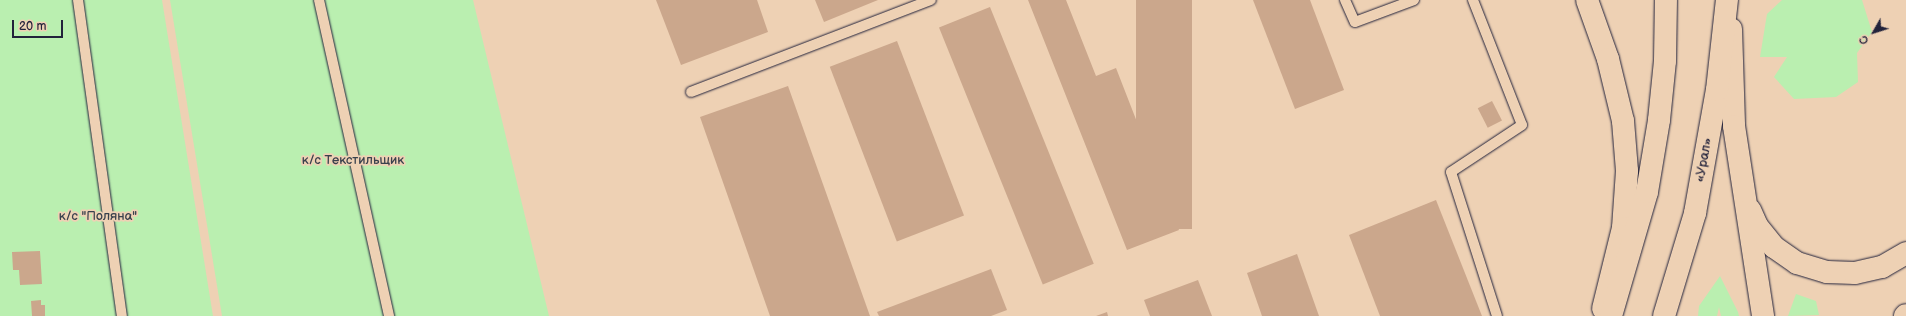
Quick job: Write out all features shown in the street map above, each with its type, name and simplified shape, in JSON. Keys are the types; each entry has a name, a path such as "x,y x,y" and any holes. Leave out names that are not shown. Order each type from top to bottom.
{"main road":[{"path":"1587,0 1612,74 1623,121 1627,171 1623,228 1601,316"},
{"path":"1611,316 1647,192 1659,120 1665,61 1666,0"},
{"path":"1728,0 1734,126 1763,316"},
{"name":"«Урал»","path":"1664,316 1695,213 1717,90 1728,0"},
{"path":"1744,197 1757,226 1774,247 1797,263 1827,272 1855,273 1882,267 1906,253"}],"lane":[{"path":"78,0 122,316"},
{"path":"319,0 389,316"},
{"path":"691,92 931,0"},
{"path":"1345,0 1355,22 1414,0"},
{"path":"1473,0 1522,125 1451,172 1497,316"}],"green space":[{"name":"к/с \"Поляна\"","path":"0,0 162,0 213,316 0,316"},
{"name":"к/с Текстильщик","path":"170,0 473,0 549,316 222,316"},
{"path":"1782,0 1862,0 1872,32 1857,53 1858,82 1836,97 1794,99 1774,77 1787,57 1760,57 1767,14"},
{"path":"1720,276 1739,316 1721,316 1719,307 1717,316 1698,316 1699,306"},
{"path":"1796,294 1816,301 1819,315 1788,316"}],"building":[{"path":"656,0 757,0 768,32 681,65"},
{"path":"815,0 878,0 824,22"},
{"path":"1028,0 1066,0 1096,76 1116,68 1179,230 1127,250"},
{"path":"1136,0 1192,0 1192,229 1136,229"},
{"path":"1253,0 1310,0 1344,90 1295,109"},
{"path":"990,7 1094,264 1043,284 939,28"},
{"path":"897,41 964,216 897,241 830,67"},
{"path":"788,86 870,316 770,316 700,117"},
{"path":"1492,101 1502,121 1488,128 1478,108"},
{"path":"1436,200 1482,316 1380,316 1349,235"},
{"path":"40,251 42,284 20,285 19,270 13,270 12,252"},
{"path":"1297,254 1319,316 1262,316 1247,273"},
{"path":"991,269 1007,310 991,316 879,316 877,312"},
{"path":"1198,280 1212,316 1150,316 1144,300"},
{"path":"41,300 41,305 45,305 45,316 32,316 31,301"},
{"path":"1107,312 1108,316 1096,316"}]}
